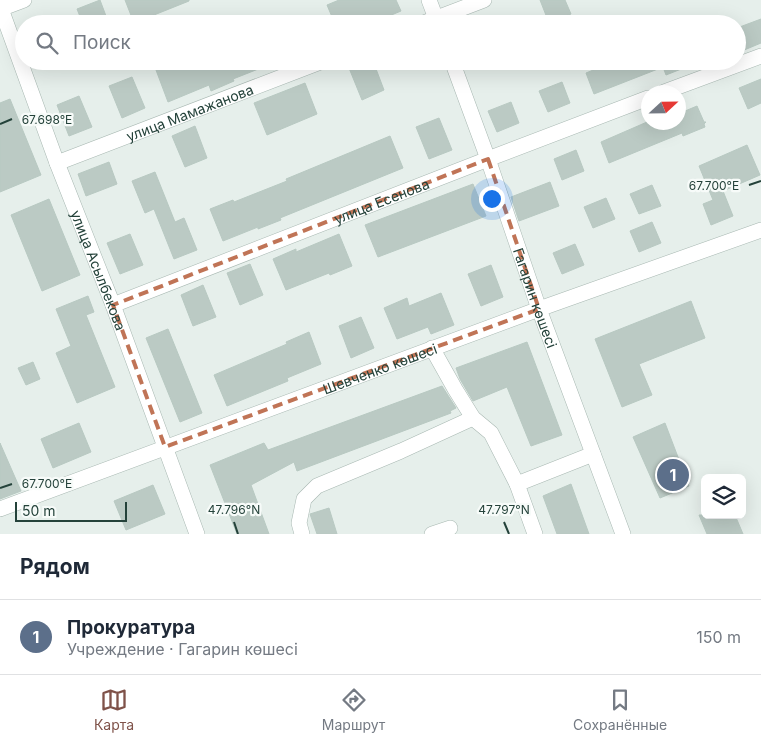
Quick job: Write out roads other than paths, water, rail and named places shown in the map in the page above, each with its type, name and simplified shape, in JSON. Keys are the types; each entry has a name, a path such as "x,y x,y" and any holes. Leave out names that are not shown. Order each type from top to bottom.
{"street":[{"path":"0,8 24,0"},
{"path":"429,0 435,15"},
{"path":"450,15 484,0"},
{"name":"улица Асылбекова","path":"0,8 15,49"},
{"path":"746,62 761,56"},
{"name":"улица Асылбекова","path":"23,70 113,305 197,534"},
{"name":"улица Мамажанова","path":"57,163 300,70"},
{"name":"Гагарин көшесі","path":"455,70 539,309 623,534"},
{"path":"683,85 723,70"},
{"name":"улица Есенова","path":"113,305 641,101"},
{"name":"Шевченко көшесі","path":"0,509 432,348 761,230"},
{"path":"432,348 473,418 491,433 516,484 535,534"},
{"path":"302,534 299,524 304,499 317,486 473,418"},
{"path":"516,484 593,454"},
{"path":"432,534 450,528"}],"place":[{"name":"Прокуратура","path":"673,475"}]}
